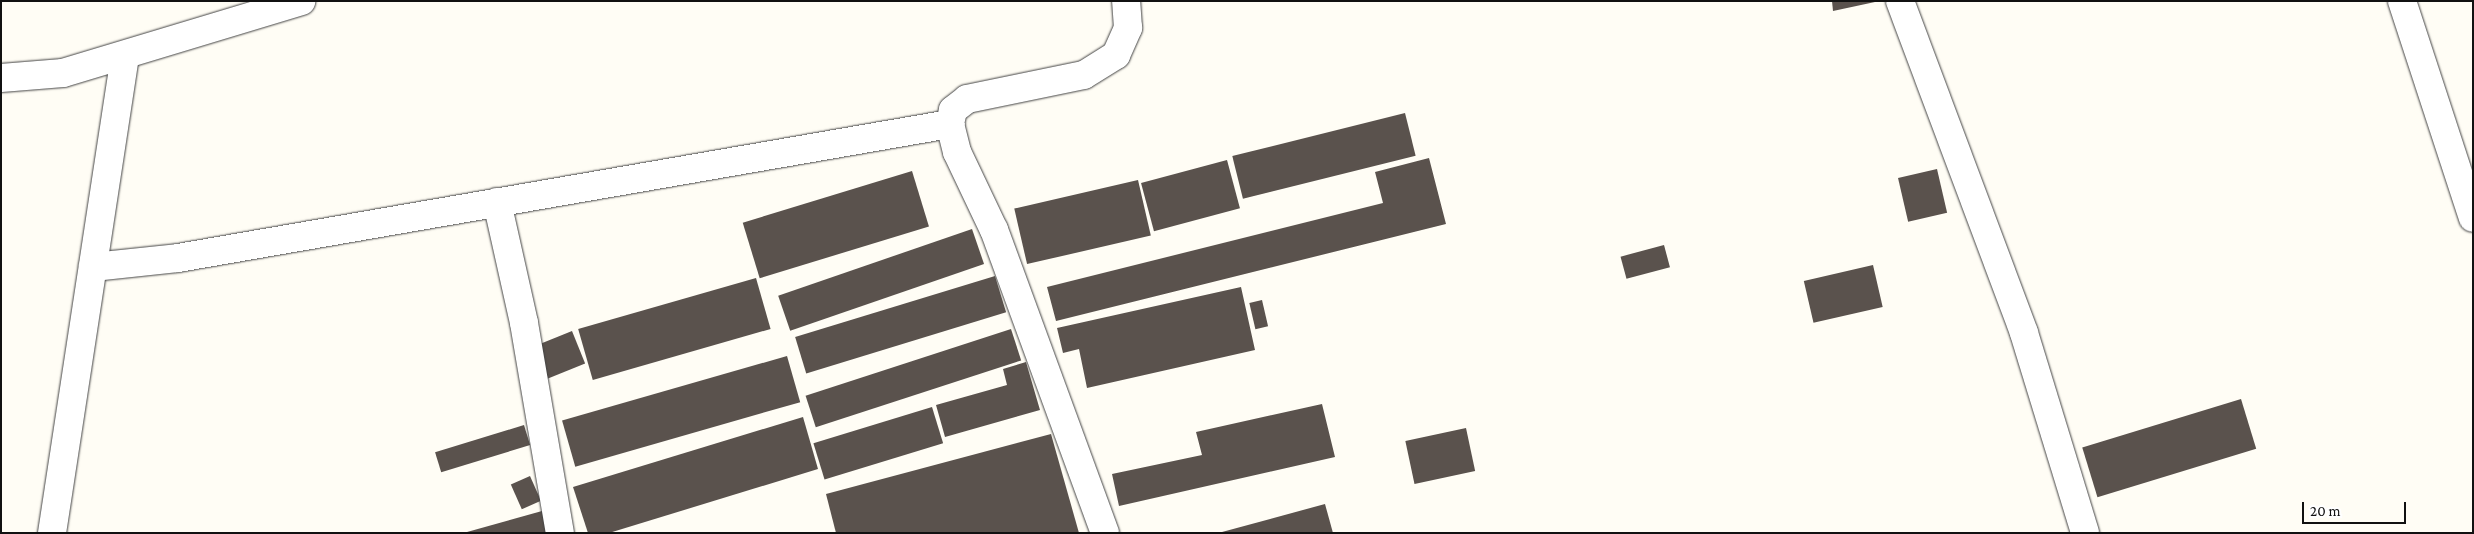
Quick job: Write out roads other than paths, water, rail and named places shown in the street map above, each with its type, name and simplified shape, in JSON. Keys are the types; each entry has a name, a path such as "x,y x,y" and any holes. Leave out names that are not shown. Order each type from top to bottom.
{"street":[{"path":"1,78 63,73 125,56 301,1"},
{"path":"1105,533 994,230 957,152 950,124 953,110 967,99 1084,76 1116,56 1128,28 1126,1"},
{"path":"1900,1 2024,333 2085,533"},
{"path":"2402,1 2473,218"},
{"path":"52,533 125,56"},
{"path":"93,267 178,258 950,124"},
{"path":"497,202 524,323 560,533"}]}
